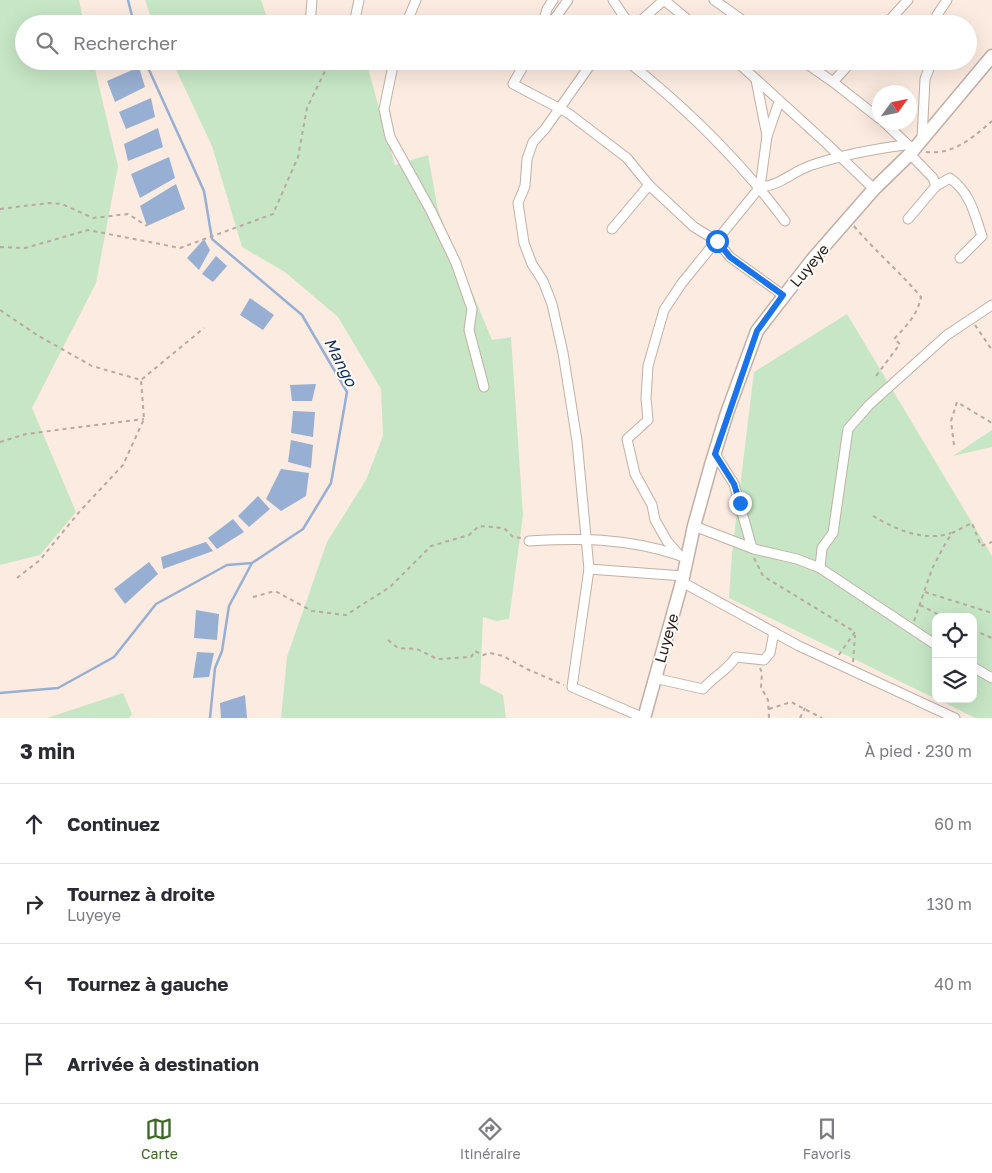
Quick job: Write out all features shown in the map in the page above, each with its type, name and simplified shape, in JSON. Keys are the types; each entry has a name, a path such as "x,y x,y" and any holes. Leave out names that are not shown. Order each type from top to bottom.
{"street":[{"path":"311,15 312,0"},
{"path":"356,15 359,0"},
{"path":"410,15 416,0"},
{"path":"545,15 553,0"},
{"path":"557,15 568,0"},
{"path":"613,0 624,15"},
{"path":"647,15 664,0 682,15"},
{"path":"714,0 735,15"},
{"path":"894,15 908,0"},
{"path":"937,15 947,0"},
{"name":"Luyeye","path":"644,718 683,579 684,558 715,454 757,331 783,295 992,56"},
{"path":"392,70 384,109 390,137 431,212 456,264 472,309 469,330 484,387"},
{"path":"521,70 513,84 559,107 626,158 649,185 694,227 717,241 730,257 783,295"},
{"path":"586,70 545,129 533,142 528,159 525,186 518,203 522,238 532,264 543,281 563,353 577,441 588,538 589,569 572,687 644,718"},
{"path":"637,70 680,107 760,187 785,220"},
{"path":"745,70 874,189"},
{"path":"816,70 872,113"},
{"path":"833,82 844,70"},
{"path":"913,147 925,79 928,70"},
{"path":"756,80 767,136"},
{"path":"684,558 666,541 654,520 652,505 635,474 627,438 648,420 646,398 648,366 664,310 682,283 760,187 767,136 779,102"},
{"path":"893,130 913,147 936,186"},
{"path":"760,187 772,186 810,166 876,148 913,147"},
{"path":"908,219 936,186 950,178 957,184 974,209 982,236 960,258"},
{"path":"612,229 649,185"},
{"path":"820,568 822,548 832,533 848,429 870,405 947,335 992,305"},
{"path":"715,454 734,484 752,548"},
{"path":"694,526 752,548 797,559 820,568 910,630 932,643"},
{"path":"529,541 588,538 650,546 684,558"},
{"path":"589,569 683,579 774,632 852,671 954,718"},
{"path":"654,678 703,689 716,675 727,670 736,657 757,661 764,660 770,653 774,632"},
{"path":"977,669 992,678"}],"path":[{"path":"0,248 25,248 88,230 180,248 273,214 298,157 307,108 326,70"},
{"path":"913,147 928,152 945,152 967,142 992,121"},
{"path":"0,209 48,203 62,204 93,218 128,214 146,226"},
{"path":"848,219 870,245 904,276 921,297 919,309 911,323 894,339 900,344 876,376"},
{"path":"0,310 37,335 92,366 141,380"},
{"path":"972,318 992,350"},
{"path":"141,380 204,328"},
{"path":"17,578 40,560 80,511 124,465 144,419 141,380"},
{"path":"954,445 951,421 957,402 992,422"},
{"path":"0,442 26,434 144,419"},
{"path":"873,516 906,532 930,537 952,533 972,523 981,546 992,542"},
{"path":"253,598 275,591 312,611 346,615 390,587 431,546 469,535 479,526 504,528 513,537 529,541"},
{"path":"910,630 936,561 952,533"},
{"path":"752,548 763,576 855,632"},
{"path":"924,592 992,613"},
{"path":"920,605 935,613"},
{"path":"834,662 855,632"},
{"path":"852,671 855,632"},
{"path":"977,632 992,638"},
{"path":"388,640 398,648 417,649 437,659 471,657 476,651 483,654 497,654 557,683 572,687"},
{"path":"757,661 762,673 761,687 768,700 769,718"},
{"path":"768,709 791,702 822,718"},
{"path":"800,718 804,708"}],"green space":[{"path":"0,0 79,0 82,15 15,15 15,70 95,70 118,166 96,283 32,408 76,512 40,555 0,565"},
{"path":"145,0 261,0 266,15 150,15"},
{"path":"176,70 369,70 395,165 428,155 438,210 492,340 511,337 523,515 509,619 496,621 483,617 480,683 503,695 506,718 281,718 287,657 327,542 366,480 383,436 381,389 338,317 285,272 242,247 212,146"},
{"path":"847,314 992,556 992,718 975,718 945,703 977,703 977,613 932,613 932,697 729,598 732,553 754,372"},
{"path":"992,430 992,447 953,456"},
{"path":"123,693 132,714 129,718 47,718"}],"water":[{"path":"132,70 140,70 145,87 115,102 107,81"},
{"path":"151,98 155,117 126,129 119,112"},
{"path":"158,128 163,147 128,161 124,144"},
{"path":"169,157 175,178 140,198 131,174"},
{"path":"176,184 185,209 147,226 140,206"},
{"path":"204,239 210,250 199,270 187,258"},
{"path":"216,256 227,266 213,282 202,274"},
{"path":"250,298 274,315 263,330 240,315"},
{"path":"316,384 312,401 292,401 290,385"},
{"path":"293,411 315,412 313,437 291,433"},
{"path":"291,440 313,445 311,468 288,462"},
{"path":"281,469 309,473 306,496 281,511 266,499"},
{"path":"258,496 270,509 249,527 238,516"},
{"path":"233,519 244,532 217,549 208,538"},
{"path":"206,542 213,551 163,569 161,557"},
{"path":"149,562 158,574 125,604 114,589"},
{"path":"196,610 219,614 217,640 194,638"},
{"path":"197,652 214,653 209,677 193,678"},
{"path":"245,695 247,718 221,718 220,703"}],"waterway":[{"name":"Mango","path":"128,0 132,15"},
{"name":"Mango","path":"149,70 204,191 212,239 302,315 347,392 331,483 303,529 252,563 229,606 222,651 215,668 210,718"},
{"path":"0,693 58,688 114,657 156,604 227,565 252,563"}],"route":[{"path":"717,241 730,257 783,295 757,331 727,413 715,454 729,473 740,503"}]}
